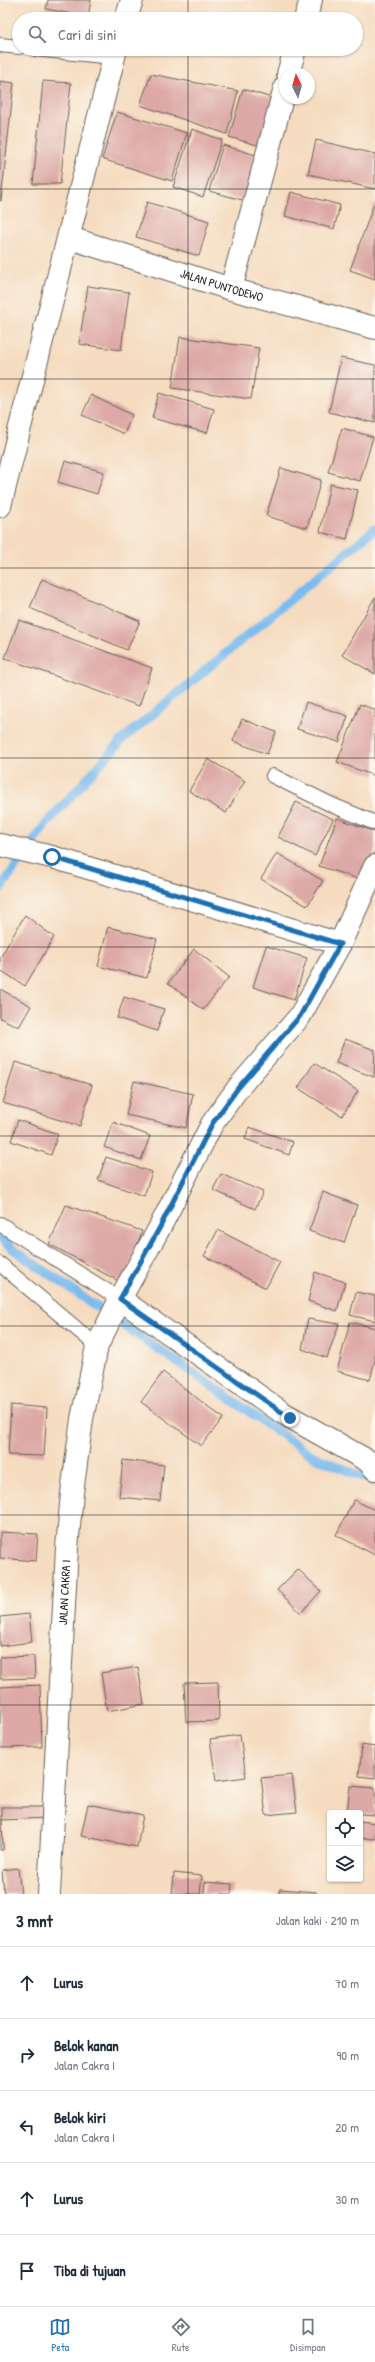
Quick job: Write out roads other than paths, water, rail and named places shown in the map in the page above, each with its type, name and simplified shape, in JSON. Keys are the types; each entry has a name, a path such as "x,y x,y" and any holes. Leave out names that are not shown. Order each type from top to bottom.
{"street":[{"path":"128,12 132,0"},
{"path":"307,12 311,0"},
{"path":"0,506 70,238 114,56"},
{"path":"290,68 293,56"},
{"path":"231,289 280,104"},
{"name":"JALAN PUNTODEWO","path":"70,238 231,289 375,328"},
{"path":"3,846 52,857 340,944"},
{"name":"JALAN CAKRA I","path":"49,1894 67,1548 72,1493 82,1420 100,1340 118,1303 160,1227 212,1124 238,1088 300,1016 340,944 375,866"},
{"path":"118,1303 187,1347 283,1413 368,1461 375,1469"}],"lane":[{"path":"0,45 12,46"},
{"path":"273,776 332,805 375,823"},
{"path":"0,1224 118,1303"},
{"path":"0,1264 100,1340"}],"waterway":[{"path":"0,889 45,825 123,739 375,529"},
{"path":"0,1238 13,1249 313,1456 375,1482"}]}
